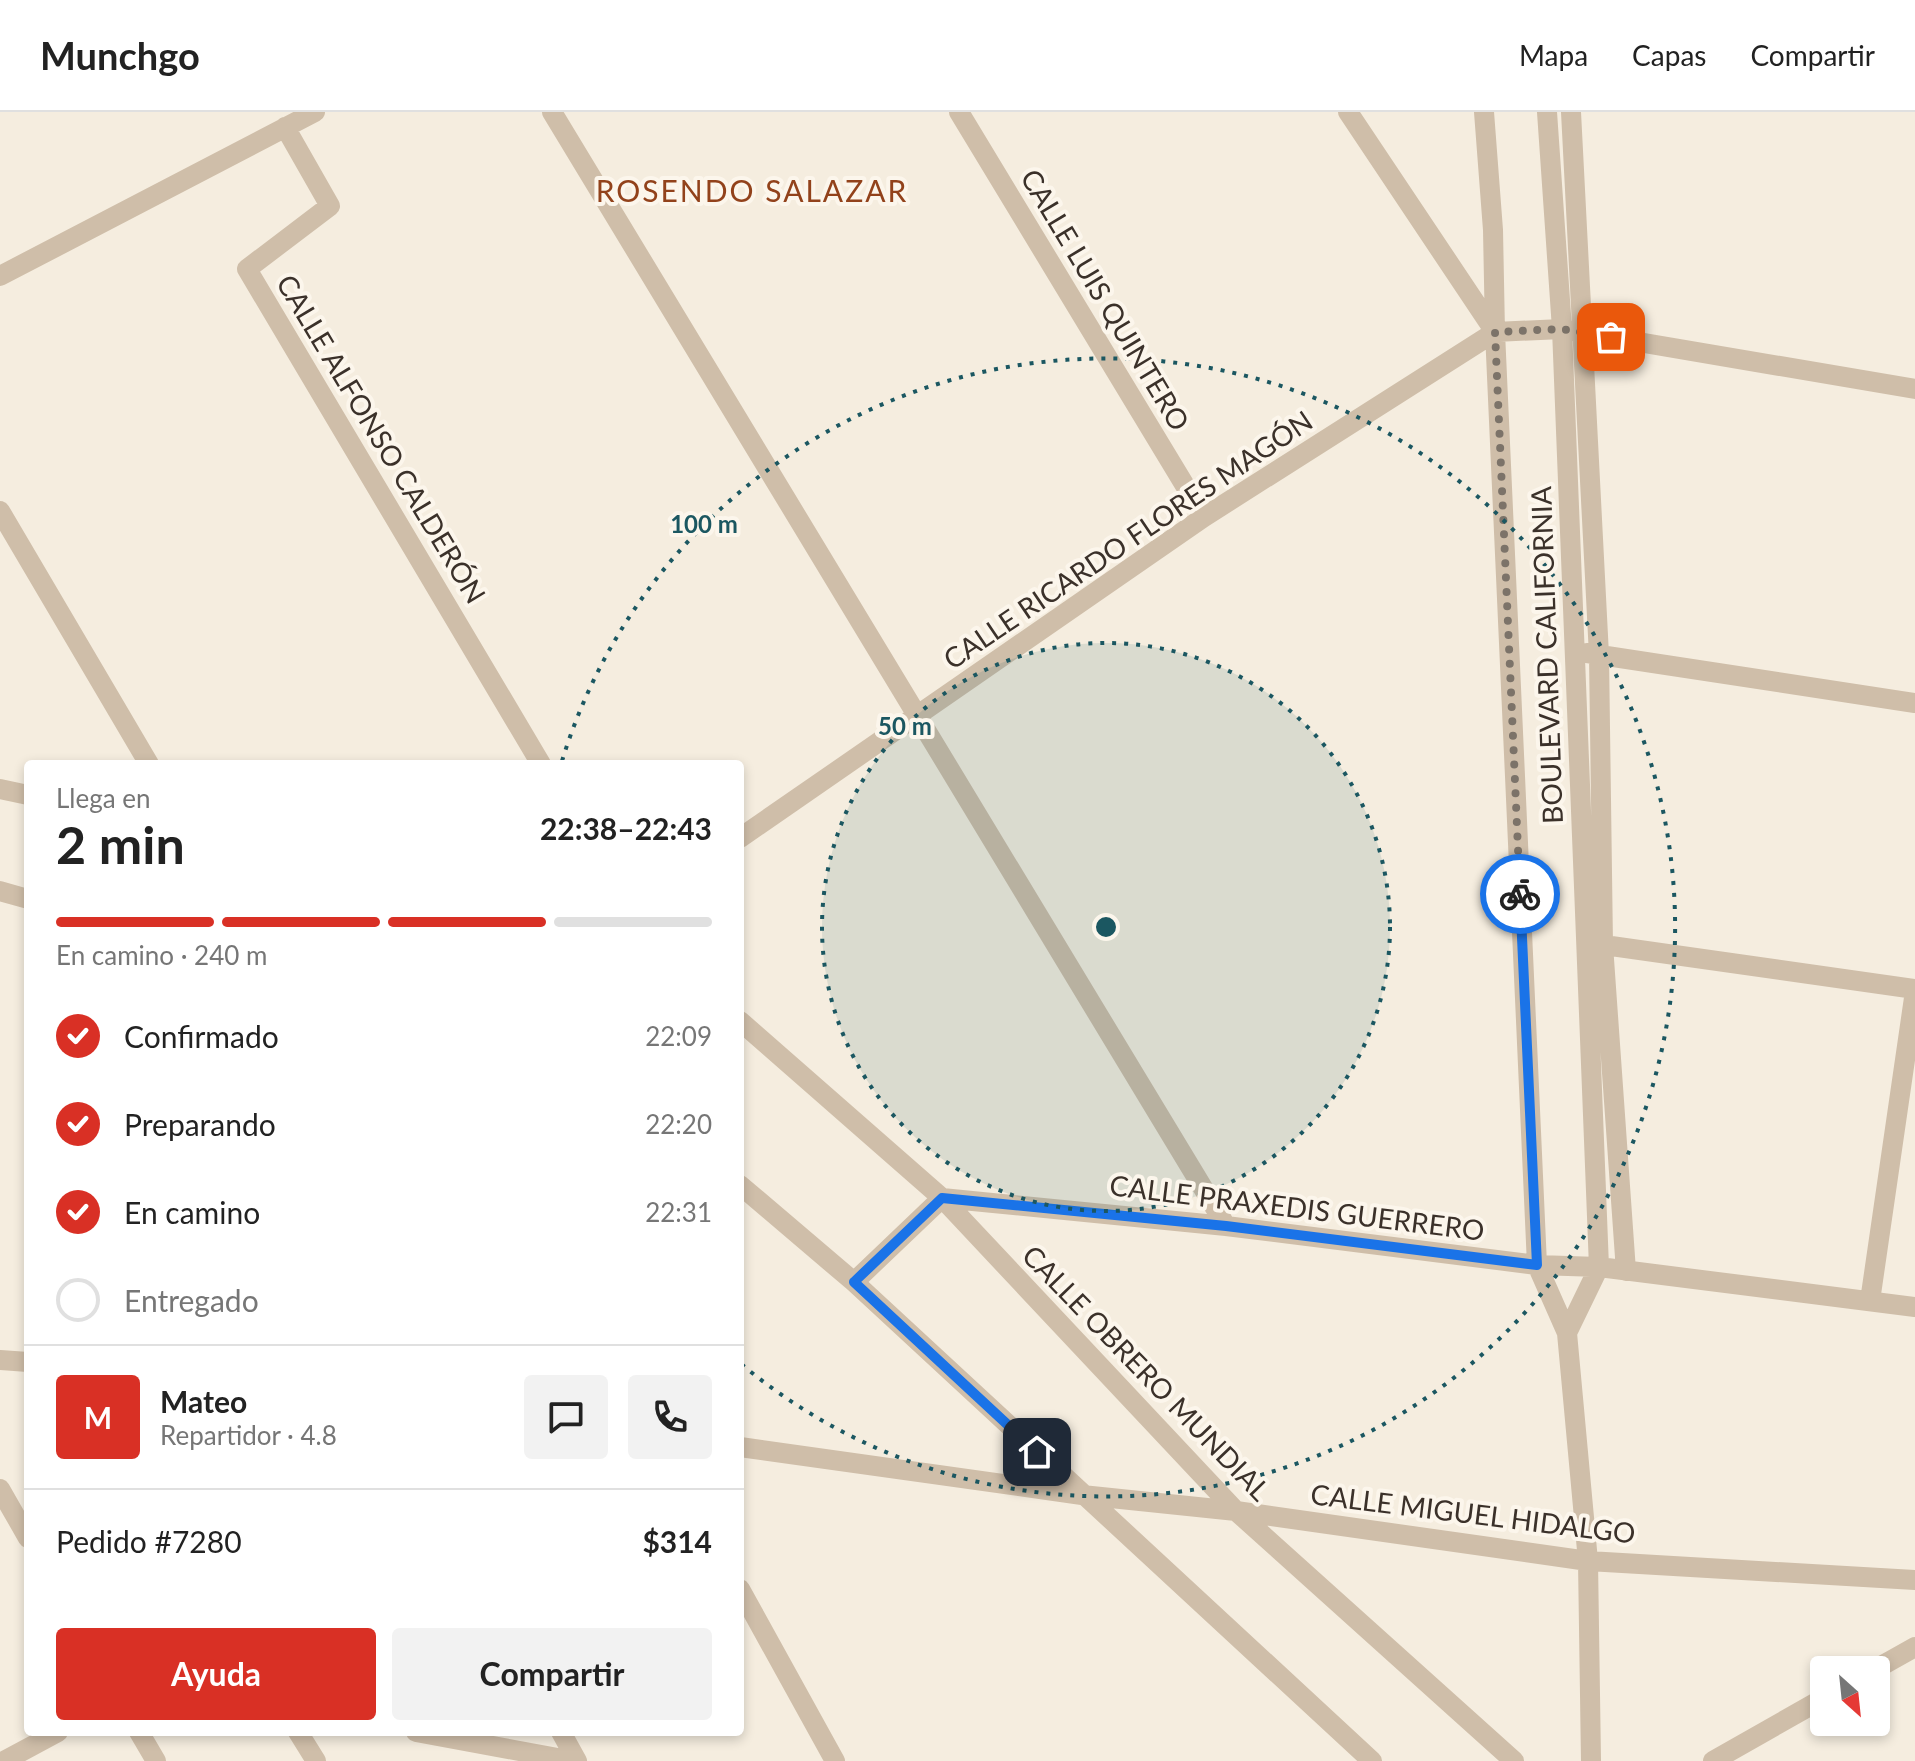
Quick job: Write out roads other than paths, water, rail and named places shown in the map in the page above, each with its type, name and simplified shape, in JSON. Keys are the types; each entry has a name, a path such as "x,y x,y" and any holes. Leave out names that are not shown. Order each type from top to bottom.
{"street":[{"path":"0,276 315,112"},
{"path":"552,112 1226,1226"},
{"name":"CALLE LUIS QUINTERO","path":"959,112 1204,517"},
{"path":"1348,112 1495,332"},
{"name":"BOULEVARD CALIFORNIA","path":"1484,112 1493,230 1537,1265 1567,1333 1588,1561 1591,1761"},
{"name":"BOULEVARD CALIFORNIA","path":"1547,112 1571,330 1575,651 1594,944 1599,1267 1567,1333"},
{"path":"1571,112 1571,330 1599,655 1594,944 1626,1271"},
{"name":"CALLE ALFONSO CALDERÓN","path":"285,127 330,206 247,269 539,760"},
{"name":"CALLE RICARDO FLORES MAGÓN","path":"744,835 1204,517 1495,332 1571,330 1915,389"},
{"path":"0,511 147,760"},
{"path":"1575,651 1915,703"},
{"path":"0,789 24,794"},
{"path":"0,891 24,898"},
{"path":"1594,944 1915,990 1870,1301"},
{"name":"CALLE OBRERO MUNDIAL","path":"744,1025 942,1198 1236,1511 1514,1761"},
{"path":"744,1188 854,1282 1372,1761"},
{"path":"854,1282 942,1198"},
{"name":"CALLE PRAXEDIS GUERRERO","path":"942,1198 1226,1226 1537,1265 1599,1267 1915,1307"},
{"path":"0,1360 24,1362"},
{"name":"CALLE MIGUEL HIDALGO","path":"744,1448 1082,1495 1236,1511 1588,1561 1915,1580"},
{"path":"0,1489 24,1531"},
{"path":"744,1596 835,1761"},
{"path":"1890,1661 1915,1647"},
{"path":"1713,1761 1810,1706"},
{"path":"4,1761 51,1736"},
{"path":"141,1736 156,1761"},
{"path":"300,1736 316,1761"},
{"path":"438,1736 576,1761"},
{"path":"563,1736 576,1761"}],"district":[{"name":"ROSENDO SALAZAR","path":"752,192"}]}
